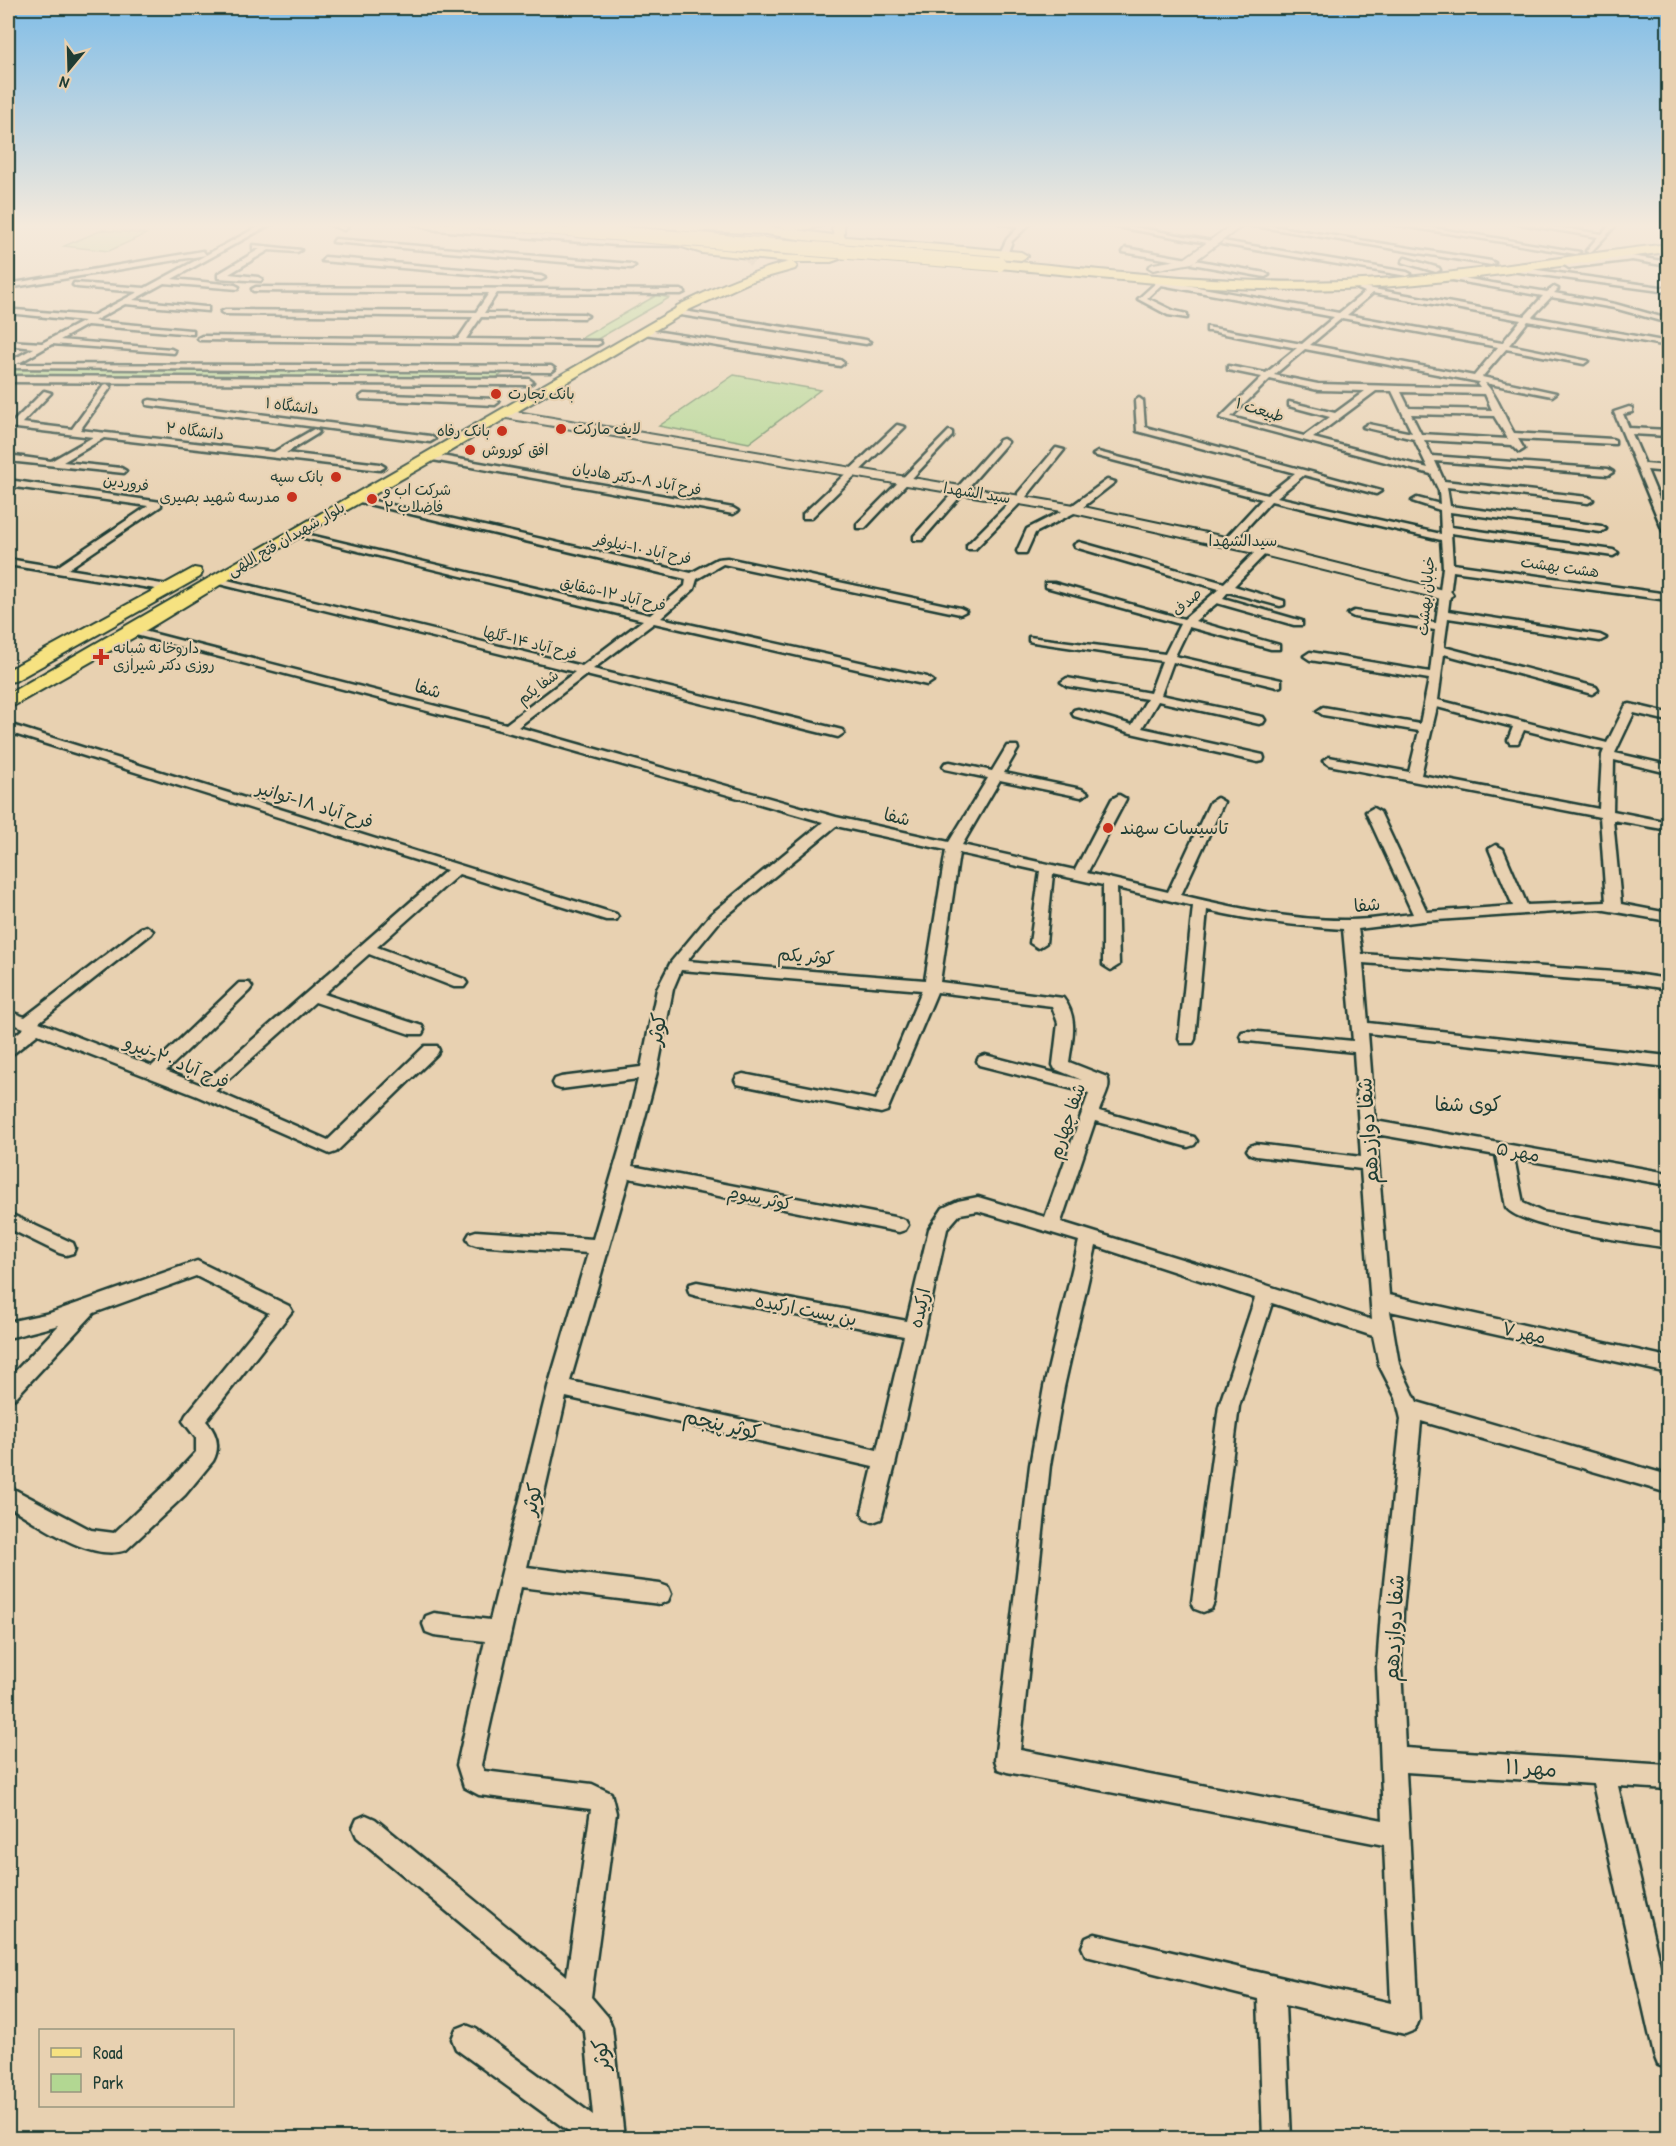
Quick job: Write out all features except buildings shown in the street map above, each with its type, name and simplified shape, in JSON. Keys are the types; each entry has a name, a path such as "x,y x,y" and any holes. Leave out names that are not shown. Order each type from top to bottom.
{"main road":[{"name":"بلوار شهیدان فتح اللهی","path":"467,417 504,408 529,382 597,343 643,323"},
{"name":"بلوار شهیدان فتح اللهی","path":"351,488 430,457 504,408 648,332 658,323"},
{"path":"410,450 434,436"},
{"name":"بلوار شهیدان فتح اللهی","path":"8,701 132,631 210,574 351,488 385,464"},
{"name":"بلوار شهیدان فتح اللهی","path":"8,677 161,592 210,574"}],"street":[{"path":"8,366 86,323"},
{"path":"110,323 190,332"},
{"path":"460,341 472,323"},
{"path":"753,323 866,342"},
{"name":"طبیعت ۱","path":"1331,323 1268,376 1225,418 1434,472"},
{"path":"1378,323 1584,361"},
{"path":"1476,379 1523,323"},
{"path":"1556,323 1668,344"},
{"path":"1210,329 1552,393"},
{"path":"291,339 299,330"},
{"path":"1594,330 1588,336 1591,338 1667,354"},
{"path":"648,332 840,363"},
{"path":"202,338 597,343"},
{"path":"8,343 171,351"},
{"path":"8,366 552,369"},
{"path":"1231,368 1318,387 1487,391"},
{"path":"8,379 529,382"},
{"path":"1476,379 1491,395 1497,413 1514,439 1527,466"},
{"path":"74,432 107,387"},
{"path":"1306,439 1373,389"},
{"name":"خیابان بهشت","path":"1396,390 1444,491 1448,567 1432,702 1414,777"},
{"path":"10,425 47,393"},
{"path":"364,397 504,408"},
{"path":"1138,401 1140,429 1376,492"},
{"name":"دانشگاه ۱","path":"150,403 434,436"},
{"path":"1292,404 1337,416"},
{"name":"سید الشهدا","path":"504,408 530,416 1078,507 1445,591"},
{"path":"1629,410 1618,412 1668,528"},
{"path":"1404,411 1497,413"},
{"name":"دانشگاه ۲","path":"10,425 276,455 385,464"},
{"path":"807,516 900,427"},
{"path":"1368,427 1418,438 1612,442"},
{"path":"1626,431 1668,433"},
{"path":"276,455 314,432"},
{"path":"861,526 949,434"},
{"path":"53,464 102,435"},
{"path":"918,538 1003,442"},
{"path":"972,547 1020,497 1059,450"},
{"path":"1098,455 1269,498 1446,534 1613,552"},
{"name":"فرح آباد ۸-دکتر هادیان","path":"430,457 733,511"},
{"path":"8,458 121,471"},
{"path":"1427,458 1608,472"},
{"path":"1643,468 1668,469"},
{"path":"1230,540 1269,498 1302,472"},
{"path":"1022,551 1031,531 1078,507 1110,482"},
{"name":"فروردین","path":"8,483 158,504 59,570"},
{"path":"1439,483 1588,500"},
{"name":"فرح آباد ۱۰-نیلوفر","path":"351,488 692,577 721,561 727,561 960,611"},
{"path":"1417,501 1444,508 1600,529"},
{"name":"فرح آباد ۱۲-شقایق","path":"288,525 652,619 927,681"},
{"path":"1079,544 1280,603"},
{"name":"صدف","path":"1135,730 1154,697 1176,639 1186,623 1215,599 1265,548"},
{"path":"8,569 23,564 161,592"},
{"name":"هشت بهشت","path":"1448,567 1668,597"},
{"path":"8,569 161,592"},
{"name":"فرح آباد ۱۴-گلها","path":"210,574 582,671 838,733"},
{"name":"شفا یکم","path":"508,728 652,619 690,587 692,577"},
{"path":"1050,585 1275,647"},
{"path":"1215,599 1298,623"},
{"path":"1354,614 1441,627"},
{"path":"1443,614 1600,639"},
{"name":"شفا","path":"132,631 508,728 833,821 1079,875 1200,905 1300,922 1350,925 1422,917 1599,905 1668,917"},
{"path":"1033,639 1169,658 1277,682"},
{"path":"1438,649 1592,690"},
{"path":"1310,656 1435,676"},
{"path":"1067,682 1154,697 1259,720"},
{"path":"1432,702 1520,725 1668,769"},
{"path":"1614,907 1606,813 1609,752 1630,708 1668,717"},
{"path":"1323,711 1426,729"},
{"path":"1078,713 1135,730 1258,758"},
{"path":"1514,740 1520,725"},
{"name":"فرح آباد ۱۸-توانیر","path":"8,728 611,917"},
{"path":"743,1080 881,1107 932,986 953,848 1012,749"},
{"path":"1329,761 1668,826"},
{"path":"951,766 1081,793"},
{"path":"1079,875 1119,799"},
{"path":"1172,898 1217,802"},
{"path":"1374,812 1422,917"},
{"name":"کوثر","path":"610,2139 598,2027 577,2001 604,1813 602,1802 592,1796 479,1783 472,1778 469,1765 558,1387 636,1124 665,989 676,965 715,918 833,821"},
{"path":"1496,849 1522,910"},
{"path":"202,1092 458,868"},
{"path":"1038,943 1047,868"},
{"path":"1110,883 1111,965"},
{"path":"1187,1039 1200,905"},
{"name":"شفا دوازدهم","path":"1095,1947 1405,2020 1389,1667 1411,1409 1389,1365 1382,1331 1355,958 1350,925"},
{"path":"8,1049 32,1025 146,931"},
{"path":"366,948 459,983"},
{"path":"1355,958 1628,978 1668,984"},
{"name":"کوثر یکم","path":"676,965 932,986"},
{"name":"شفا چهارم","path":"932,986 1057,1002 1066,1016 1061,1065 1101,1081 1100,1090 1051,1225"},
{"path":"154,1073 244,987"},
{"path":"312,996 416,1030"},
{"name":"فرح آباد ۲۰-نیرو","path":"8,1016 202,1092 330,1148 431,1050"},
{"path":"1360,1027 1668,1061"},
{"path":"1248,1036 1361,1047"},
{"path":"985,1061 1100,1090"},
{"path":"561,1083 649,1072"},
{"path":"1090,1114 1188,1140"},
{"name":"مهر ۵","path":"1368,1126 1668,1179"},
{"path":"1256,1150 1371,1164"},
{"path":"1504,1150 1515,1207 1538,1218 1668,1241"},
{"name":"کوثر سوم","path":"621,1170 899,1225"},
{"name":"ارکیده","path":"873,1512 938,1229 945,1214 959,1205 978,1204 1051,1225 1382,1331"},
{"path":"8,1220 66,1248"},
{"path":"1089,1237 1054,1387 1040,1465 1007,1760 1398,1835"},
{"path":"476,1238 600,1247"},
{"path":"8,1330 51,1320 197,1268 282,1311 193,1421 206,1435 206,1455 177,1488 118,1543 88,1540 8,1496"},
{"name":"بن بست ارکیده","path":"697,1289 915,1330"},
{"path":"1203,1602 1229,1406 1266,1293"},
{"name":"مهر ۷","path":"1380,1301 1668,1365"},
{"path":"8,1392 89,1307"},
{"name":"کوثر پنجم","path":"558,1387 886,1461"},
{"path":"1411,1409 1668,1484"},
{"path":"514,1576 660,1594"},
{"path":"434,1624 499,1632"},
{"name":"مهر ۱۱","path":"1394,1759 1668,1777"},
{"path":"1603,1773 1661,1998 1668,2055"},
{"path":"366,1828 577,2001"},
{"path":"1271,1989 1277,2139"},
{"path":"466,2038 601,2139"}],"green space":[{"path":"608,323 625,323 596,340 578,340"},
{"path":"16,368 507,371 494,379 8,376 8,372"},
{"path":"734,375 820,390 749,443 659,426"}],"place":[{"name":"بانک تجارت","path":"496,394"},
{"name":"لایف مارکت","path":"561,429"},
{"name":"بانک رفاه","path":"502,431"},
{"name":"افق کوروش","path":"470,450"},
{"name":"بانک سپه","path":"336,477"},
{"name":"مدرسه شهید بصیری","path":"292,497"},
{"name":"شرکت اب و فاضلاب ۲","path":"372,499"},
{"name":"داروخانه شبانه روزی دکتر شیرازی","path":"101,657"},
{"name":"تاسیسات سهند","path":"1108,828"}],"district":[{"name":"سیدالشهدا","path":"1243,540"},
{"name":"کوی شفا","path":"1468,1104"}]}
